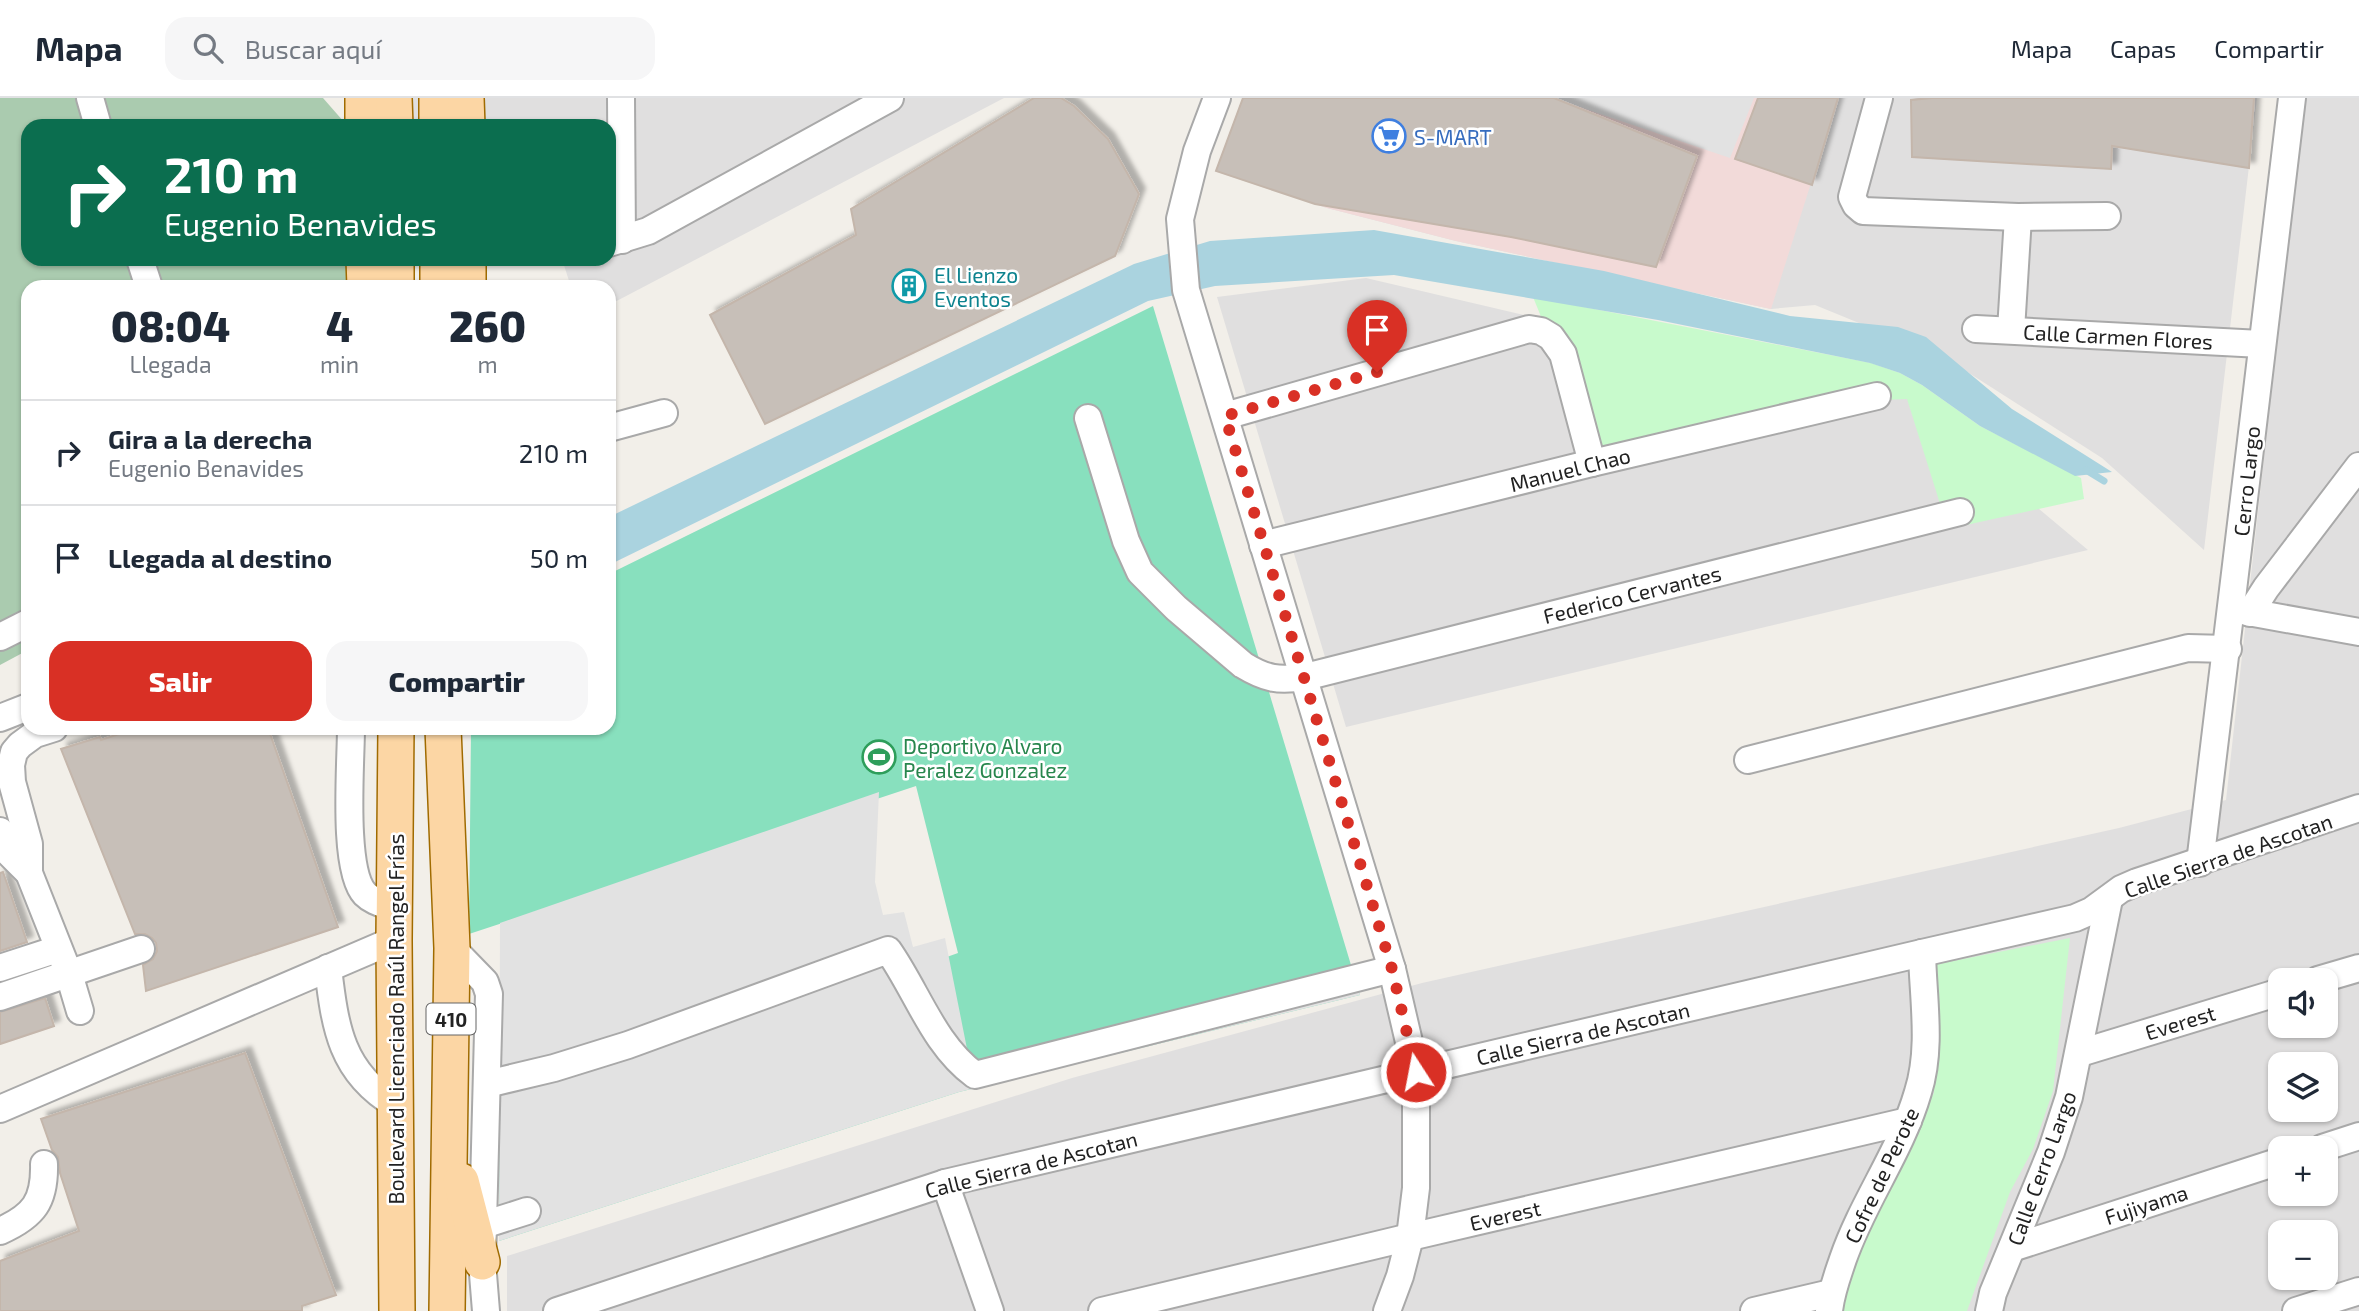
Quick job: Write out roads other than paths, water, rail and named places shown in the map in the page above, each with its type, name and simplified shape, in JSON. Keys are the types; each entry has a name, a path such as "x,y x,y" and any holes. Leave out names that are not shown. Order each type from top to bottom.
{"main road":[{"path":"363,98 363,119"},
{"path":"394,98 395,119"},
{"path":"437,98 437,119"},
{"path":"466,98 467,119"},
{"name":"Boulevard Licenciado Raúl Rangel Frías","path":"396,735 394,924 397,1311"},
{"name":"410","path":"443,735 452,948 447,1311"},
{"path":"450,1138 482,1262"}],"street":[{"path":"90,98 96,119"},
{"path":"616,218 621,98"},
{"path":"616,242 648,231 890,98"},
{"path":"1217,98 1197,151 1180,219 1186,290 1392,969 1416,1072 1416,1188 1410,1237 1401,1276 1387,1311"},
{"path":"1879,98 1852,197 1863,211 2018,217 2107,216"},
{"name":"Cerro Largo","path":"2200,863 2228,649 2241,611 2261,344 2292,98"},
{"path":"2011,330 2018,217"},
{"path":"1225,416 1529,329 1541,331 1551,337 1563,354 1591,463"},
{"name":"Calle Carmen Flores","path":"1976,329 2261,344"},
{"name":"Manuel Chao","path":"1263,545 1591,463 1877,396"},
{"path":"616,426 664,413"},
{"name":"Federico Cervantes","path":"1088,418 1126,541 1140,572 1176,608 1227,652 1255,672 1279,681 1305,677 1960,512"},
{"path":"2241,611 2266,588 2359,466"},
{"path":"2241,611 2359,632"},
{"path":"0,637 21,626"},
{"path":"1748,760 2188,648 2228,649"},
{"path":"0,718 21,710"},
{"path":"36,735 26,739 15,752 11,765 10,838 29,873 69,974 80,1011"},
{"path":"0,1110 328,968 394,924 360,887 353,862 351,735"},
{"name":"Calle Sierra de Ascotan","path":"557,1311 945,1183 1922,953 2056,924 2091,911 2121,889 2359,808"},
{"name":"Calle Cerro Largo","path":"1989,1311 1993,1293 2062,1123 2080,1053 2109,900"},
{"path":"452,948 485,982 488,994 482,1262 486,1311"},
{"path":"0,968 58,949"},
{"path":"0,997 141,949"},
{"path":"487,1084 554,1068 628,1045 888,950 940,1039 960,1064 975,1075 1392,969"},
{"name":"Cofre de Perote","path":"1830,1302 1851,1235 1908,1121 1924,1070 1922,953"},
{"path":"328,968 338,1031 354,1068 376,1093 396,1105"},
{"path":"2338,974 2359,968"},
{"name":"Everest","path":"2080,1053 2268,996"},
{"name":"Everest","path":"1102,1311 1908,1121"},
{"path":"2338,1143 2359,1136"},
{"path":"0,1231 30,1213 41,1199 45,1185 44,1164"},
{"name":"Fujiyama","path":"2012,1248 2268,1165"},
{"path":"945,1183 990,1311"},
{"path":"483,1225 527,1212"},
{"path":"2296,1311 2359,1292"},
{"path":"1754,1311 1830,1302"}],"water":[{"path":"1374,230 1604,271 1790,316 1898,327 1926,337 2012,409 2112,472 2075,476 1980,426 1922,385 1900,373 1870,363 1658,320 1394,275 1215,286 1148,301 616,562 616,514 1134,264 1210,241"}],"waterway":[{"path":"2086,470 2104,481"}],"place":[{"name":"S-MART","path":"1389,136"},
{"name":"El Lienzo Eventos","path":"909,286"},
{"name":"Deportivo Alvaro Peralez Gonzalez","path":"879,757"}]}
